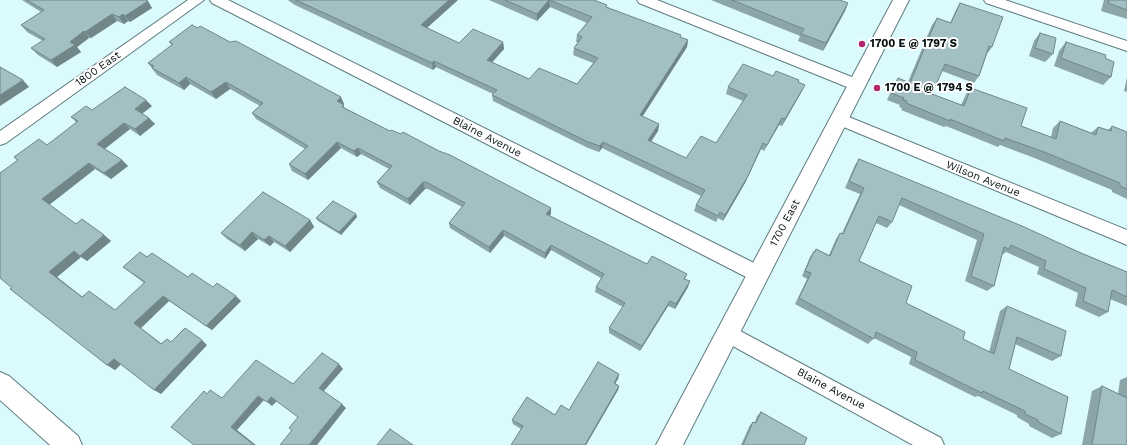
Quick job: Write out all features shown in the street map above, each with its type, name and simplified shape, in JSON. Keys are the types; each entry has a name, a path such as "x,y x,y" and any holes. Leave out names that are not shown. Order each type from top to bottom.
{"street":[{"name":"1800 East","path":"0,139 197,0"},
{"name":"Blaine Avenue","path":"216,0 758,274"},
{"path":"644,0 857,85"},
{"name":"1700 East","path":"669,445 901,0"},
{"path":"991,0 1127,46"},
{"name":"Wilson Avenue","path":"839,119 1127,238"},
{"name":"Blaine Avenue","path":"728,333 934,445"},
{"path":"0,384 70,445"}],"building":[{"path":"27,0 148,1 125,16 123,14 119,17 112,14 85,32 84,31 70,42 75,45 51,60 31,48 45,39 21,25 44,10"},
{"path":"296,0 449,0 421,25 459,43 473,29 503,42 487,60 529,79 539,68 577,84 598,58 574,48 582,37 577,35 592,17 549,0 594,0 607,5 606,7 681,35 680,37 688,40 640,115 659,124 648,140 686,158 701,136 716,143 747,95 728,87 743,64 773,76 776,71 799,80 798,82 805,85 785,119 782,118 767,145 763,143 748,176 725,215 720,212 718,216 696,205 705,190 603,142 600,146 588,142 492,95 497,90 434,61 432,63"},
{"path":"505,0 549,0 537,14"},
{"path":"732,0 840,0 848,3 826,43 801,34 804,29"},
{"path":"1109,0 1127,0 1127,10 1108,3"},
{"path":"960,3 1003,17 992,47 989,46 979,76 945,64 932,94 964,106 971,88 1027,108 1021,126 1056,139 1060,121 1096,135 1098,127 1111,131 1112,126 1127,132 1127,189 1120,186 1120,183 1044,152 1005,138 1004,141 950,119 950,121 906,103 907,101 903,100 904,98 891,93 898,78 910,83 937,18 951,23"},
{"path":"192,25 198,28 200,26 230,42 236,41 341,97 337,101 344,105 342,107 390,131 391,130 401,134 403,132 551,208 546,214 647,264 652,256 687,274 684,279 690,281 676,304 670,301 642,346 609,328 625,303 596,287 604,274 551,245 545,253 503,230 489,247 449,223 465,203 426,182 423,182 408,199 377,182 392,166 358,148 354,151 337,142 305,174 289,164 308,146 252,113 263,103 226,82 211,92 186,77 179,83 152,68 154,66 148,63 173,44 169,42"},
{"path":"1040,33 1056,38 1053,54 1035,48"},
{"path":"1066,42 1106,55 1105,58 1114,62 1111,77 1061,58"},
{"path":"0,67 23,80 0,95"},
{"path":"125,87 146,100 135,109 149,118 135,129 124,123 97,144 122,160 104,173 89,163 42,199 76,224 82,219 104,235 80,256 74,251 49,272 82,297 89,291 115,310 145,282 123,267 140,252 147,257 152,253 188,277 192,273 213,287 217,283 236,296 206,326 163,296 134,323 161,344 167,339 171,342 185,328 202,340 154,390 114,359 107,365 10,289 12,288 0,278 0,173 18,160 14,157 39,139 47,145 78,121 71,117 86,106 92,110"},
{"path":"859,159 1022,226 1127,272 1127,297 1112,290 1108,312 1083,301 1086,288 1044,269 1046,261 1011,245 1009,249 1004,247 994,286 971,276 984,234 902,198 892,222 879,216 859,261 912,286 906,303 965,332 963,339 994,354 1007,306 1066,331 1061,356 1017,337 1009,369 1068,397 1061,434 1025,414 1025,411 983,391 982,393 915,360 917,352 876,332 874,339 799,298 811,273 805,271 814,251 815,252 816,249 830,256 840,233 843,234 864,188 849,181"},
{"path":"263,192 310,220 285,246 269,236 264,240 252,232 240,245 221,233"},
{"path":"333,201 356,214 339,232 316,218"},
{"path":"322,353 339,364 319,388 342,404 309,445 280,445 292,430 289,428 298,417 271,397 267,402 258,396 231,427 254,445 194,445 171,427 204,391 207,394 210,390 222,398 256,360 293,384"},
{"path":"598,362 619,374 614,383 619,386 585,445 511,445 523,426 512,420 527,397 555,415 561,405 569,410"},
{"path":"1102,386 1127,398 1127,445 1092,445"},
{"path":"761,412 807,438 804,445 743,445 753,422 756,423"},
{"path":"390,429 413,445 377,445"}],"place":[{"name":"1700 E @ 1797 S","path":"862,44"},
{"name":"1700 E @ 1794 S","path":"877,88"}]}
